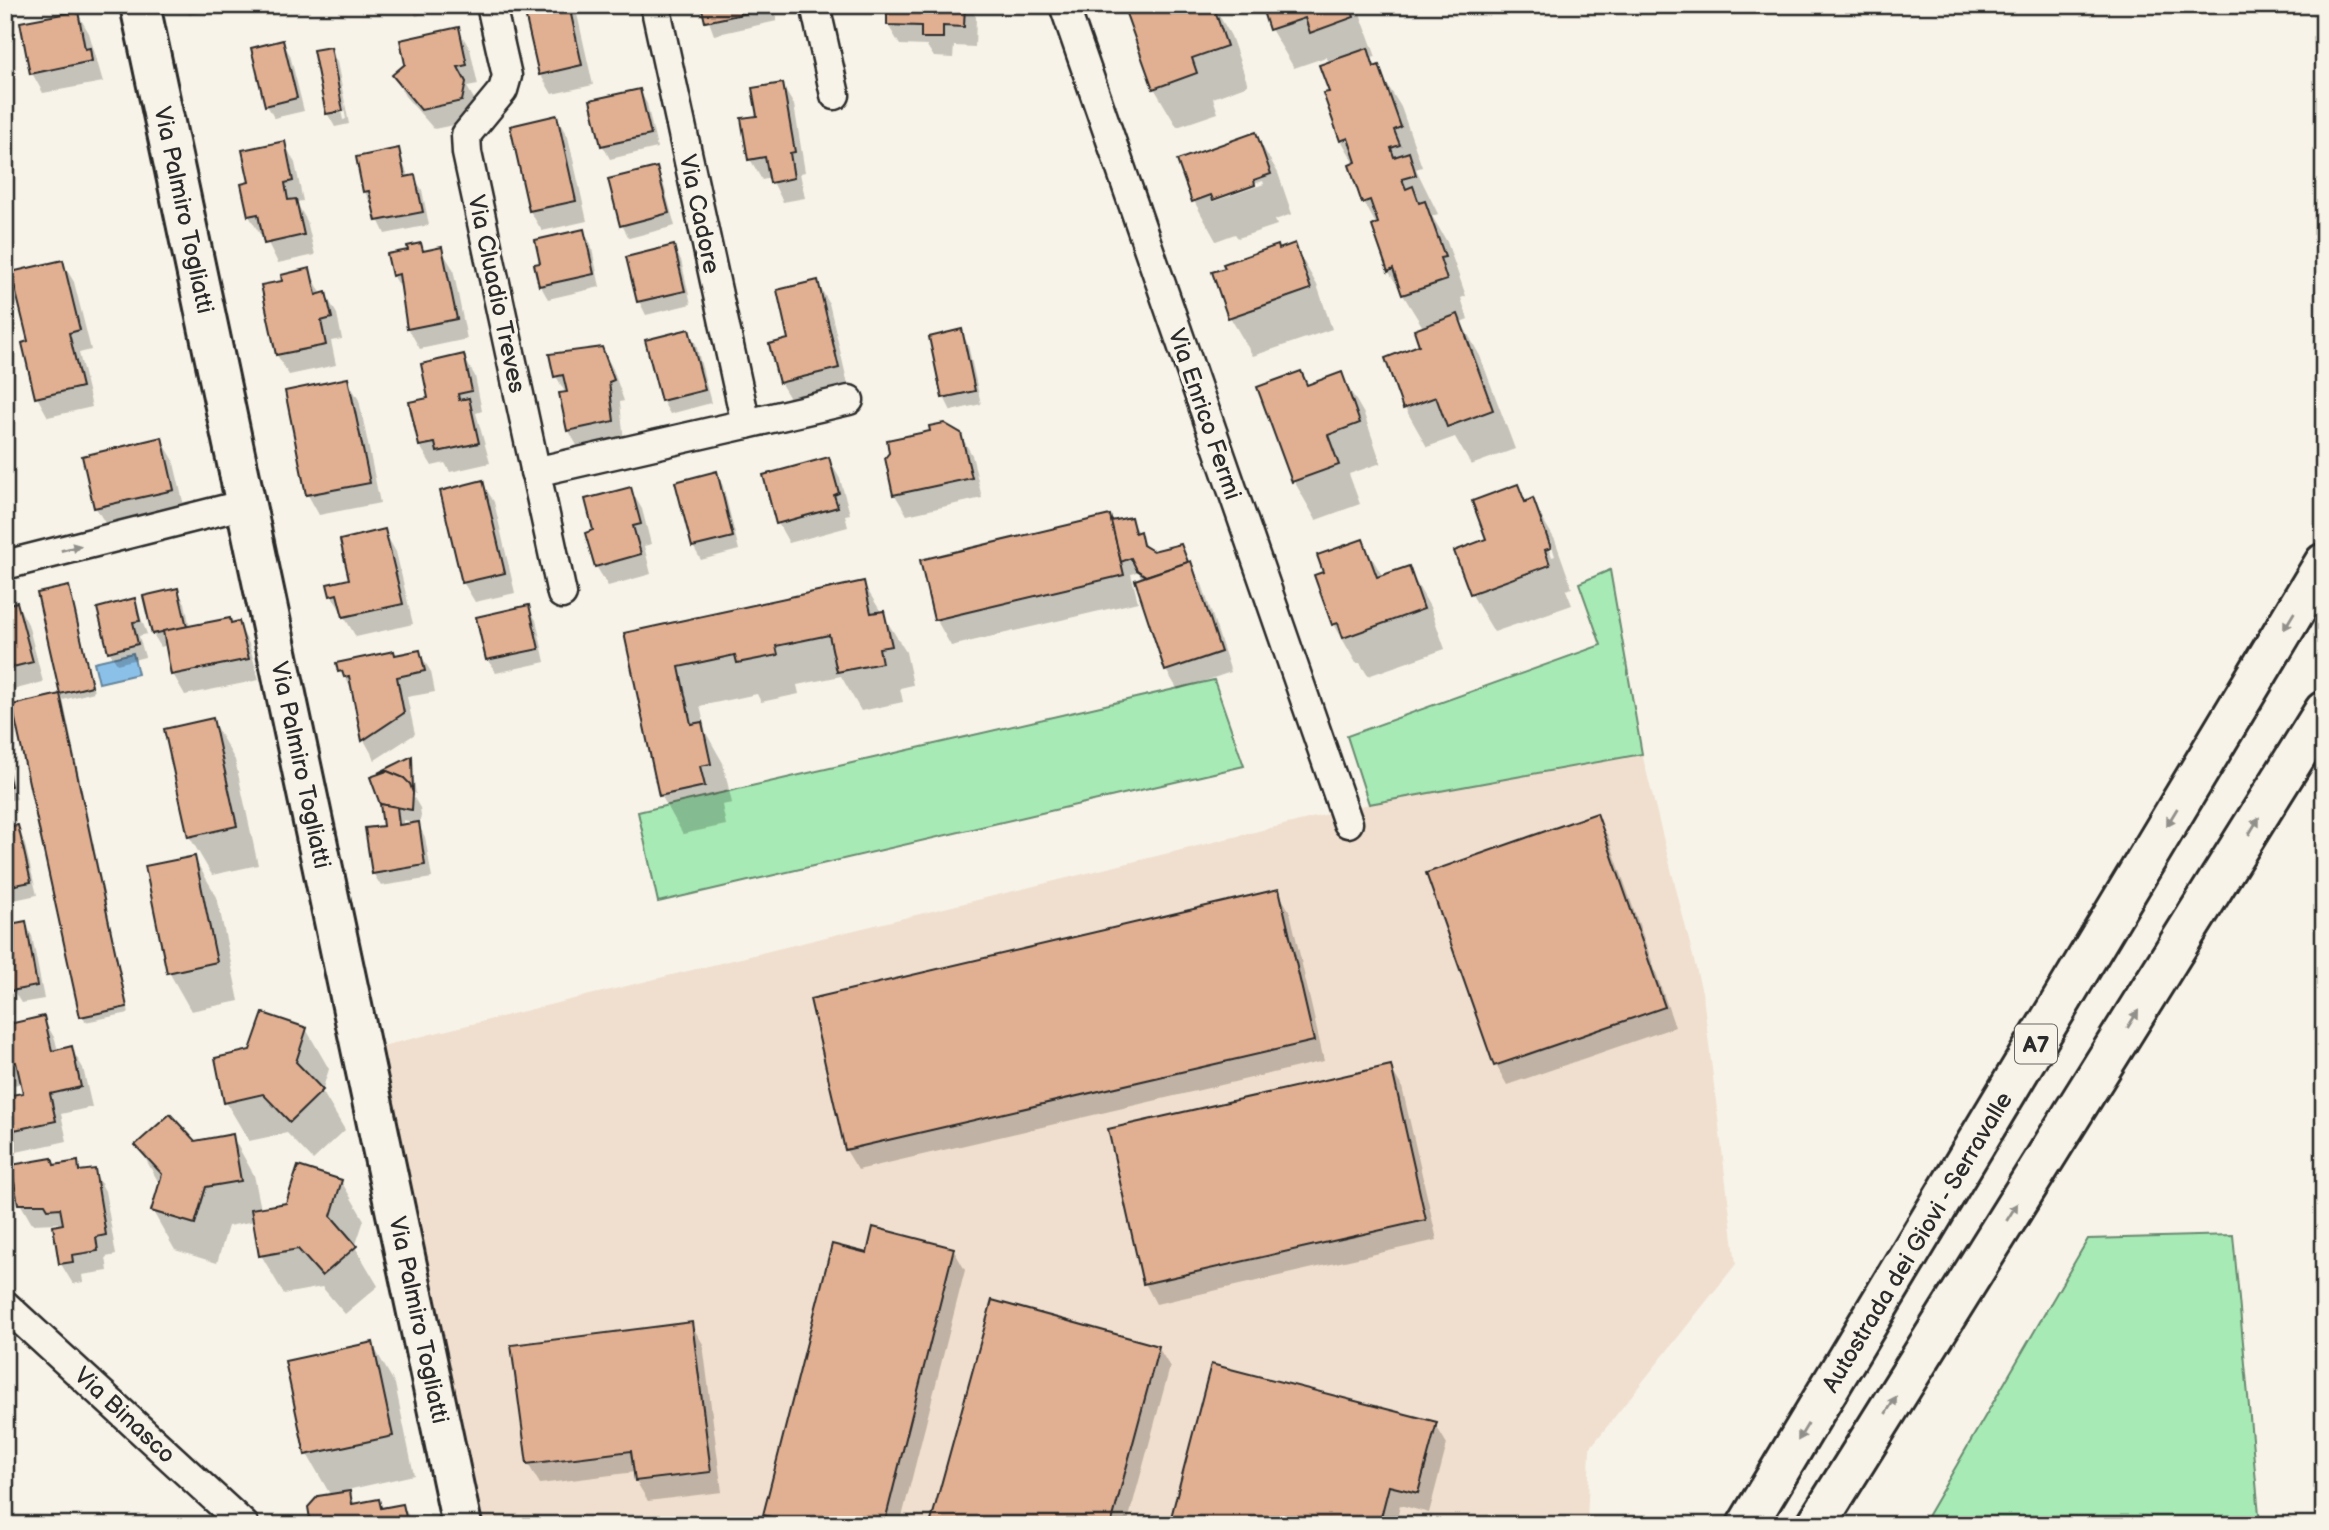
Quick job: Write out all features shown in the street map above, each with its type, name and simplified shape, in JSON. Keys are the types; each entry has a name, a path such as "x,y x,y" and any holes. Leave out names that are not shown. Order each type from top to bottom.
{"main road":[{"name":"Via Palmiro Togliatti","path":"140,5 462,1525"},
{"name":"Autostrada dei Giovi - Serravalle","path":"1747,1525 2324,563"},
{"path":"1816,1525 2324,711"}],"street":[{"name":"Via Cluadio Treves","path":"491,5 507,76 503,90 466,135 467,153 562,594"},
{"name":"Via Cadore","path":"655,5 746,424"},
{"path":"815,5 835,95"},
{"name":"Via Enrico Fermi","path":"1064,5 1348,823"},
{"path":"535,472 849,400"},
{"path":"5,565 246,504"},
{"name":"Via Binasco","path":"5,1305 244,1525"}],"shaded area":[{"path":"1642,754 1703,996 1736,1264 1590,1448 1587,1525 480,1525 370,1049 1369,804"}],"green space":[{"path":"1610,570 1642,754 1369,804 1347,736 1601,645 1579,583"},
{"path":"1214,680 1244,766 658,902 638,812"},
{"path":"2233,1235 2260,1525 1922,1525 2088,1239"}],"water":[{"path":"133,653 138,674 99,683 94,662"}],"building":[{"path":"523,5 569,5 582,65 539,75"},
{"path":"701,5 770,5 771,8 705,22"},
{"path":"887,5 965,5 964,27 943,26 943,38 921,38 921,26 887,25"},
{"path":"1123,5 1213,5 1227,46 1192,58 1197,73 1153,89"},
{"path":"1261,5 1350,5 1354,17 1310,33 1305,18 1269,30"},
{"path":"78,11 85,49 90,48 92,61 30,74 20,22"},
{"path":"459,27 467,65 458,67 466,82 462,101 421,110 392,75 405,64 400,40"},
{"path":"283,40 297,98 265,106 251,48"},
{"path":"331,47 343,111 326,114 313,50"},
{"path":"1368,48 1374,67 1379,65 1401,127 1394,130 1400,145 1391,148 1394,157 1409,152 1416,175 1402,179 1406,189 1413,186 1419,203 1425,201 1445,257 1440,258 1447,280 1402,295 1393,269 1388,272 1372,226 1378,223 1370,200 1362,203 1349,165 1356,162 1348,138 1340,141 1323,93 1329,92 1319,65"},
{"path":"783,83 795,152 790,153 794,178 770,183 765,157 748,160 741,118 757,116 752,88"},
{"path":"640,89 651,135 601,146 590,100"},
{"path":"557,115 576,201 529,211 510,126"},
{"path":"1256,132 1271,174 1254,180 1255,185 1213,200 1211,195 1192,202 1177,160"},
{"path":"285,141 293,181 285,183 288,200 296,199 304,235 264,244 258,214 248,216 241,184 249,182 242,150"},
{"path":"399,148 405,177 415,175 423,212 376,221 369,191 363,192 356,157"},
{"path":"657,167 669,213 620,226 608,179"},
{"path":"584,229 594,274 539,286 534,264 540,263 535,240"},
{"path":"421,243 423,251 442,247 457,319 407,329 399,274 392,276 387,254 408,250 407,246"},
{"path":"1295,243 1311,289 1228,318 1212,272 1225,268 1223,264 1278,245 1279,249"},
{"path":"674,245 685,291 637,302 626,257"},
{"path":"63,260 80,330 69,333 82,387 35,398 22,343 28,341 11,272"},
{"path":"310,268 316,295 326,292 332,318 321,321 326,345 276,355 261,285 282,281 281,275"},
{"path":"818,280 839,368 779,383 769,344 788,339 777,290"},
{"path":"1458,314 1493,410 1447,427 1436,397 1403,409 1385,358 1419,345 1414,330"},
{"path":"689,329 705,390 661,401 645,340"},
{"path":"962,329 975,391 942,398 929,337"},
{"path":"602,347 614,380 609,382 614,421 567,431 559,393 567,392 563,375 554,377 549,354"},
{"path":"464,354 472,391 458,394 459,400 469,398 479,443 437,452 435,443 419,446 409,402 428,398 421,364"},
{"path":"1301,371 1307,385 1342,372 1360,423 1328,435 1339,465 1292,482 1257,387"},
{"path":"348,378 370,483 306,495 285,391"},
{"path":"944,423 961,433 972,478 893,495 885,458 889,453 887,440 930,431 929,426"},
{"path":"162,437 174,490 94,508 82,456"},
{"path":"829,457 839,493 834,495 838,507 776,524 763,475"},
{"path":"717,471 733,537 692,547 675,482"},
{"path":"483,480 505,573 462,583 440,491"},
{"path":"1518,484 1525,502 1533,498 1551,548 1545,550 1550,565 1470,594 1454,551 1486,539 1472,501"},
{"path":"631,487 641,524 633,526 641,554 595,567 585,533 593,530 585,499"},
{"path":"1110,515 1124,575 934,620 920,560"},
{"path":"1131,517 1135,533 1140,531 1143,545 1153,551 1181,544 1188,562 1146,576 1137,570 1131,558 1121,562 1111,521"},
{"path":"385,529 403,604 343,617 337,594 330,596 327,584 349,579 340,540"},
{"path":"1363,539 1377,577 1409,566 1424,609 1343,638 1338,623 1332,625 1314,575 1323,572 1317,555"},
{"path":"1191,561 1221,652 1165,671 1135,580"},
{"path":"864,581 871,613 884,611 892,646 879,648 882,663 837,672 829,635 776,646 778,655 737,663 735,655 679,667 691,724 702,722 711,764 700,766 705,786 659,796 624,633"},
{"path":"69,586 92,686 60,694 37,593"},
{"path":"178,588 187,627 152,634 143,596"},
{"path":"135,598 140,621 133,622 138,644 108,652 97,608"},
{"path":"17,602 33,662 5,669 5,605"},
{"path":"529,605 539,649 486,660 476,617"},
{"path":"230,618 231,623 239,621 249,659 171,675 163,631"},
{"path":"420,650 425,671 397,677 404,713 362,741 349,676 344,677 342,671 338,672 336,663 394,651 395,655"},
{"path":"60,694 127,1007 80,1017 12,705"},
{"path":"213,718 237,826 188,837 164,729"},
{"path":"412,756 413,793 404,778 387,771 378,773"},
{"path":"5,764 11,786 5,787"},
{"path":"387,771 404,778 410,784 413,793 412,810 380,804 370,777"},
{"path":"380,804 397,807 399,825 419,822 425,865 372,874 365,828 383,826"},
{"path":"1597,813 1665,1007 1494,1066 1426,873"},
{"path":"18,825 31,882 5,887 5,828"},
{"path":"195,856 217,962 167,973 145,866"},
{"path":"1279,889 1314,1041 845,1150 810,999"},
{"path":"26,921 37,986 11,991 5,960 5,925"},
{"path":"263,1013 307,1028 296,1062 323,1090 290,1122 263,1094 224,1103 215,1058 250,1050"},
{"path":"44,1016 52,1051 72,1046 81,1087 50,1094 56,1121 5,1132 5,1096 23,1093 16,1062 5,1065 5,1025"},
{"path":"1391,1065 1426,1220 1143,1284 1108,1129"},
{"path":"170,1114 195,1141 233,1134 241,1181 206,1187 195,1224 151,1211 162,1174 135,1145"},
{"path":"52,1158 54,1165 78,1161 79,1171 95,1169 106,1235 96,1237 98,1251 72,1255 73,1262 59,1264 53,1226 63,1224 60,1208 48,1209 45,1204 18,1204 11,1165"},
{"path":"298,1166 342,1180 331,1216 357,1246 322,1276 298,1249 259,1256 251,1209 286,1203"},
{"path":"873,1227 954,1248 884,1525 804,1525 763,1515 832,1244 867,1253"},
{"path":"992,1300 1159,1346 1111,1525 930,1525"},
{"path":"692,1322 711,1472 635,1481 631,1451 527,1464 511,1345"},
{"path":"373,1342 393,1436 305,1455 285,1361"},
{"path":"1211,1364 1437,1422 1418,1493 1389,1486 1379,1525 1169,1525"},
{"path":"350,1491 352,1504 379,1499 381,1508 403,1504 406,1517 398,1519 399,1525 311,1525 308,1507 318,1496"}]}
